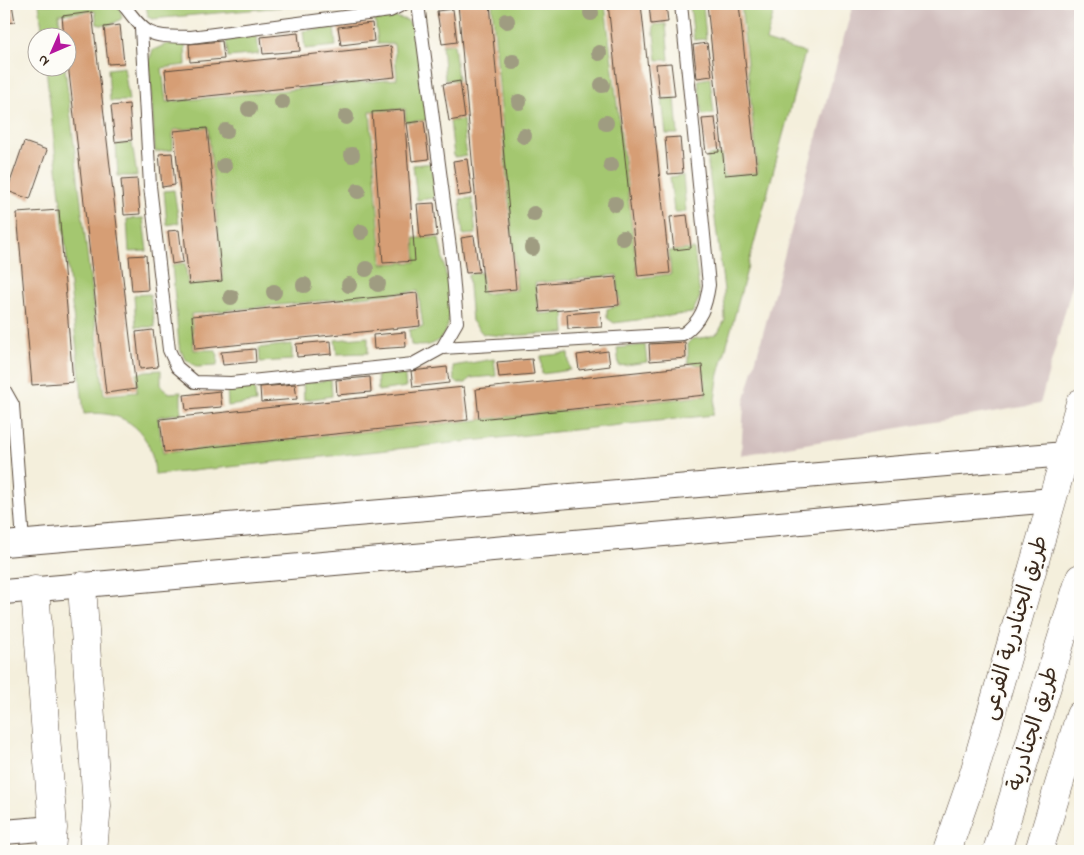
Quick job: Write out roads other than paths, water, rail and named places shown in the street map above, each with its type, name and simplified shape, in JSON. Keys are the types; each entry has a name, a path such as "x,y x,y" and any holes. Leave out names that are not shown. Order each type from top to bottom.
{"main road":[{"name":"طريق الجنادرية الفرعى","path":"947,851 974,772 1080,403"},
{"name":"طريق الجنادرية","path":"998,851 1080,578"},
{"path":"82,586 97,806 93,851"},
{"path":"35,590 52,839"},
{"name":"طريق الجنادرية","path":"1039,851 1080,716"}],"street":[{"path":"13,543 1066,454"},
{"path":"4,592 1052,500"},
{"path":"4,832 52,839"}],"lane":[{"path":"123,4 141,28 158,36 191,37 390,11 404,4"},
{"path":"418,4 452,263 457,322 442,348"},
{"path":"141,28 150,186 169,350 177,367 195,382 231,383 413,364 442,348 682,334 693,326 705,308 709,284 681,4"},
{"path":"4,389 13,405 13,543"}]}
